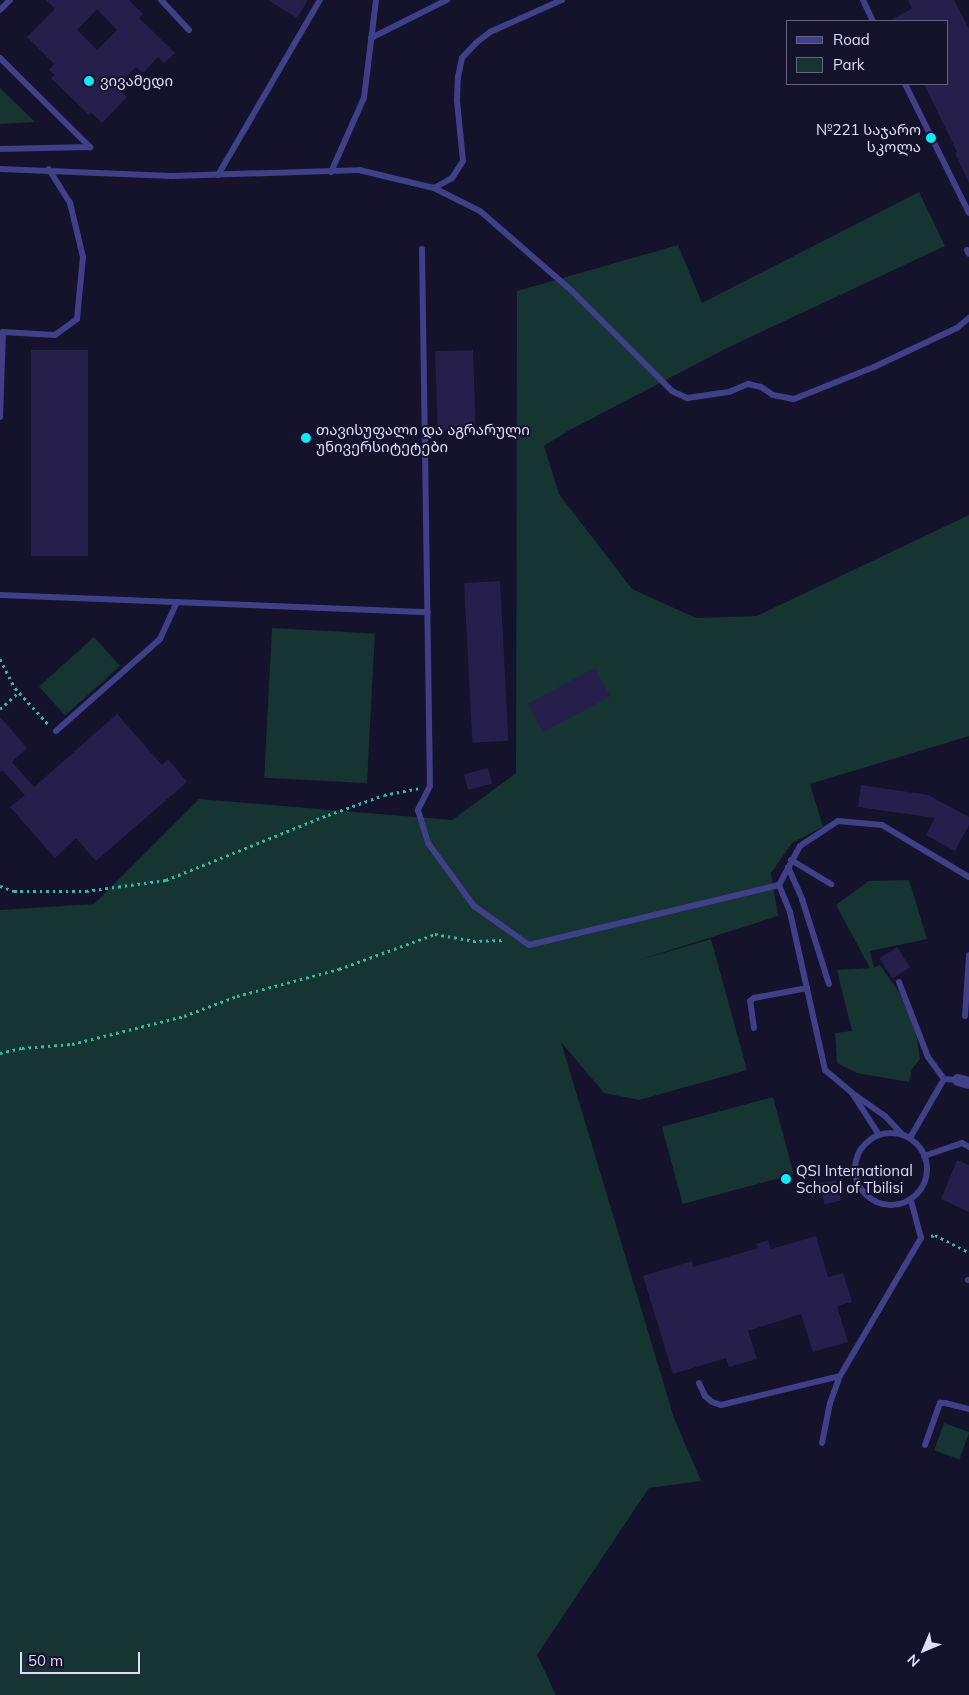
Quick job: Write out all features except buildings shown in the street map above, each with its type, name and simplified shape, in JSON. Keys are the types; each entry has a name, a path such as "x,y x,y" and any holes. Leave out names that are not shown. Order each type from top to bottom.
{"lane":[{"path":"0,10 10,0"},
{"path":"160,0 189,30"},
{"path":"218,175 320,0"},
{"path":"331,172 364,98 376,0"},
{"path":"371,38 447,0"},
{"path":"434,188 452,178 462,161 457,101 458,77 462,58 490,32 562,0"},
{"path":"863,0 873,20"},
{"path":"0,58 90,147 0,149"},
{"path":"905,85 969,213"},
{"path":"0,169 49,169 172,176 358,170 434,188 480,211 572,290 672,391 687,398 729,392 748,384 761,387 773,395 794,399 874,367 957,328 969,318"},
{"path":"0,417 1,332 55,335 77,319 83,257 70,204 49,169"},
{"path":"422,248 430,786 418,810 428,843 474,906 529,945 779,885"},
{"path":"0,595 428,612"},
{"path":"56,731 160,639 177,602"},
{"path":"903,1135 885,1116 852,1093 825,1070 790,912 779,885 800,846 838,821 882,825 969,877"},
{"path":"791,860 831,884"},
{"path":"788,867 802,899 828,984"},
{"path":"965,1016 969,955"},
{"path":"899,982 928,1057 944,1079 963,1081"},
{"path":"754,1028 750,1001 754,998 806,988"},
{"path":"910,1138 944,1079"},
{"path":"852,1093 879,1135"},
{"path":"887,1133 910,1138 921,1148 924,1156 927,1176 921,1190 911,1200 900,1204 889,1205 869,1198 861,1190 856,1174 856,1158 866,1144 879,1135 887,1133"},
{"path":"924,1156 962,1143 969,1148"},
{"path":"822,1443 830,1403 840,1376 921,1238 911,1200"},
{"path":"700,1383 705,1396 721,1405 840,1376"},
{"path":"925,1446 940,1403 969,1410"}],"path":[{"path":"0,658 19,692 56,731"},
{"path":"0,709 19,692"},
{"path":"0,886 14,891 86,891 166,880 328,815 384,795 430,786"},
{"path":"0,1054 22,1048 72,1044 184,1016 237,996 339,969 435,934 473,941 504,940 529,945"},
{"path":"921,1238 935,1235 969,1252"}],"green space":[{"path":"0,88 35,122 0,124"},
{"path":"919,192 945,246 729,347 568,431 544,446 559,494 632,589 696,618 757,616 969,515 969,736 810,784 823,827 792,843 771,873 778,916 636,961 711,939 747,1070 639,1100 604,1093 561,1042 674,1418 701,1481 649,1488 537,1655 556,1695 0,1695 0,910 94,904 199,799 452,820 516,773 517,291 678,245 702,303"},
{"path":"272,628 375,633 367,783 264,778"},
{"path":"94,637 120,666 65,715 39,687"},
{"path":"909,880 927,939 870,951 874,968 880,965 901,995 916,1033 920,1059 912,1069 909,1082 857,1073 837,1063 835,1033 852,1031 837,970 870,968 836,905 869,881"},
{"path":"773,1097 794,1174 683,1204 662,1127"},
{"path":"944,1423 969,1432 959,1459 934,1450"}],"place":[{"name":"ვივამედი","path":"89,81"},
{"name":"№221 საჯარო სკოლა","path":"931,138"},
{"name":"თავისუფალი და აგრარული უნივერსიტეტები","path":"306,438"},
{"name":"QSI International School of Tbilisi","path":"786,1179"}]}
